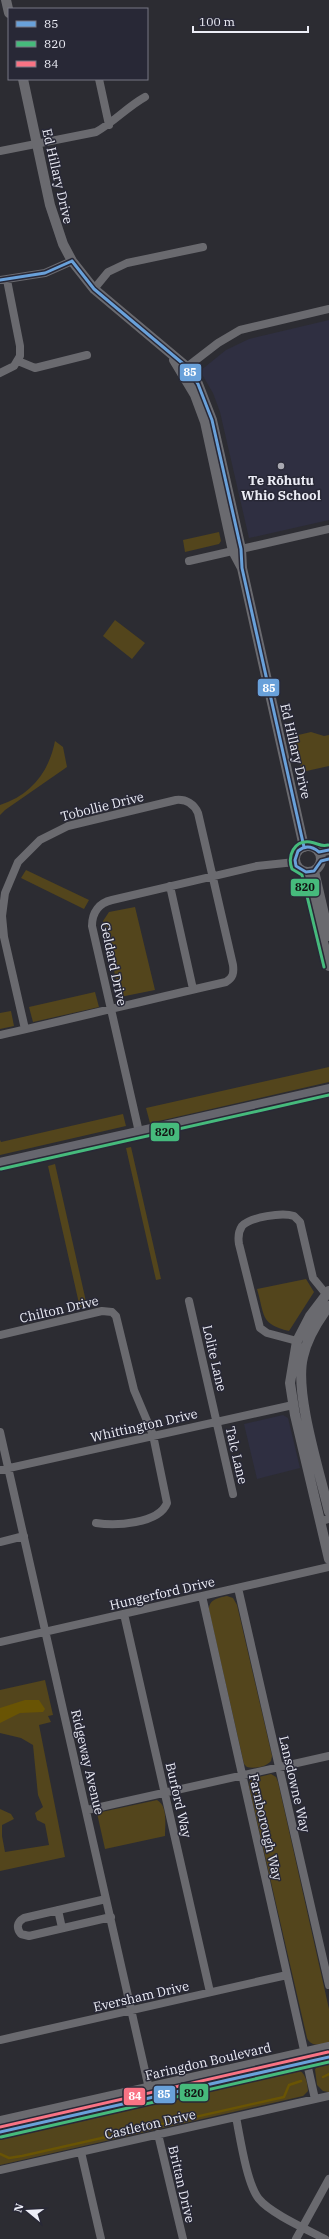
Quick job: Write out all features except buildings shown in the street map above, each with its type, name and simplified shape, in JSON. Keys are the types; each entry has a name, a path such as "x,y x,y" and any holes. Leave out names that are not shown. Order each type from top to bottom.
{"main road":[{"path":"0,1164 329,1090"}],"street":[{"name":"Ed Hillary Drive","path":"23,80 55,226 72,261 94,289 170,354 184,369 205,422 238,550 304,846"},
{"path":"99,80 109,125"},
{"path":"0,151 84,136 109,125 126,109 145,97"},
{"path":"94,289 108,272 127,263 203,247"},
{"path":"0,373 10,370 18,361 20,346 3,280 45,273 72,261"},
{"path":"184,369 218,343 240,330 329,309"},
{"path":"18,361 35,368 87,355"},
{"path":"189,561 329,531"},
{"name":"Tobollie Drive","path":"25,1029 4,938 2,916 5,893 18,862 33,846 54,832 77,823 181,800 192,804 198,813 234,972 231,979 226,982 193,989"},
{"path":"304,846 312,847 324,856 310,871 299,869 295,862 297,851 304,846"},
{"name":"Geldard Drive","path":"139,1132 92,926 93,915 99,906 107,901 256,866 295,862"},
{"path":"310,871 329,936"},
{"path":"310,871 329,966"},
{"path":"0,1035 193,989 170,886"},
{"path":"297,1341 266,1332 260,1328 239,1244 238,1236 241,1228 247,1223 278,1214 294,1216 300,1222 313,1278 328,1292 310,1316 297,1341 290,1383 293,1404 325,1520 329,1559"},
{"name":"Lolite Lane","path":"189,1301 217,1421"},
{"path":"329,1306 319,1319 309,1339 303,1357 300,1382 329,1512"},
{"name":"Chilton Drive","path":"0,1335 102,1311 112,1312 119,1325 134,1390 153,1435"},
{"name":"Whittington Drive","path":"4,1469 293,1404"},
{"name":"Talc Lane","path":"217,1421 233,1494"},
{"name":"Ridgeway Avenue","path":"0,1432 4,1469 24,1536 150,2092"},
{"path":"96,1523 114,1526 157,1516 165,1509 167,1503 166,1494 153,1435"},
{"path":"0,1542 24,1536"},
{"name":"Hungerford Drive","path":"0,1642 329,1567"},
{"name":"Lansdowne Way","path":"238,1588 327,1966 329,1985"},
{"name":"Farnborough Way","path":"202,1596 315,2099"},
{"name":"Burford Way","path":"124,1614 210,1992"},
{"path":"87,1810 329,1756"},
{"path":"106,1899 24,1918 18,1923 17,1928 21,1934 28,1936 111,1917"},
{"path":"58,1910 62,1928"},
{"name":"Eversham Drive","path":"0,2040 287,1975"},
{"name":"Faringdon Boulevard","path":"0,2121 150,2092 306,2057 329,2047"},
{"name":"Faringdon Boulevard","path":"306,2057 329,2057"},
{"name":"Faringdon Boulevard","path":"0,2132 150,2092"},
{"name":"Castleton Drive","path":"0,2170 329,2096"},
{"path":"236,2117 251,2185 256,2195 268,2207 325,2239"},
{"name":"Brittan Drive","path":"158,2134 182,2239"},
{"path":"81,2152 100,2239"},
{"path":"296,2239 329,2179"}],"shaded area":[{"name":"Te Rōhutu Whio School","path":"329,320 329,520 249,538 220,412 213,393 200,371 226,350 249,339"},
{"path":"219,532 221,541 219,544 185,552 183,540"},
{"path":"115,620 145,643 132,659 103,636"},
{"path":"311,732 324,736 329,735 329,766 302,772 294,736"},
{"path":"55,741 63,747 67,767 0,815 0,805 21,795 37,781 48,763"},
{"path":"26,870 89,900 84,909 21,878"},
{"path":"135,907 155,990 120,997 103,921 109,912"},
{"path":"95,992 99,1007 33,1022 29,1007"},
{"path":"11,1011 14,1026 0,1029 0,1013"},
{"path":"329,1067 329,1082 150,1123 146,1108"},
{"path":"123,1114 126,1126 0,1155 0,1140 1,1142"},
{"path":"131,1147 161,1279 156,1280 126,1148"},
{"path":"55,1164 87,1306 80,1308 48,1166"},
{"path":"306,1279 314,1292 289,1331 268,1322 263,1312 257,1289"},
{"path":"283,1415 288,1418 300,1468 257,1479 244,1424"},
{"path":"227,1596 233,1598 237,1605 272,1756 269,1763 256,1768 247,1767 244,1764 209,1610 209,1606 212,1601 217,1598"},
{"path":"45,1680 53,1715 48,1716 51,1722 39,1725 65,1857 0,1871 0,1809 11,1814 14,1819 2,1825 2,1836 5,1852 49,1845 45,1824 37,1820 35,1813 43,1807 38,1795 33,1745 21,1738 0,1733 0,1690"},
{"path":"25,1700 39,1700 45,1709 43,1712 20,1713 0,1723 0,1708"},
{"path":"271,1774 276,1777 278,1782 329,2009 329,2042 322,2044 313,2044 307,2038 250,1791 249,1784 251,1779"},
{"path":"157,1800 161,1803 164,1811 165,1836 105,1849 97,1813"},
{"path":"329,2061 329,2092 323,2091 317,2085 315,2069 320,2064"},
{"path":"296,2069 302,2072 306,2080 308,2091 303,2096 0,2165 0,2136"}],"waterway":[{"path":"323,2077 329,2074"},
{"path":"0,2154 9,2158 22,2156 284,2097 289,2085 301,2081"}],"transit line":[{"name":"85","path":"72,261 94,289 187,367 198,384 212,420 241,549 242,568 304,847"},
{"name":"85","path":"0,280 45,273 72,261"},
{"name":"820","path":"324,967 302,875 292,869 290,859 296,846 304,842 328,845"},
{"name":"85","path":"329,850 319,852 314,848 306,847 298,851 295,860 296,866 306,872 314,871 321,861 329,859"},
{"name":"820","path":"1,1169 329,1095"},
{"name":"84","path":"0,2127 328,2052"},
{"name":"85","path":"0,2132 329,2057"},
{"name":"820","path":"1,2137 329,2062"}],"place":[{"name":"Te Rōhutu Whio School","path":"281,466"}]}
